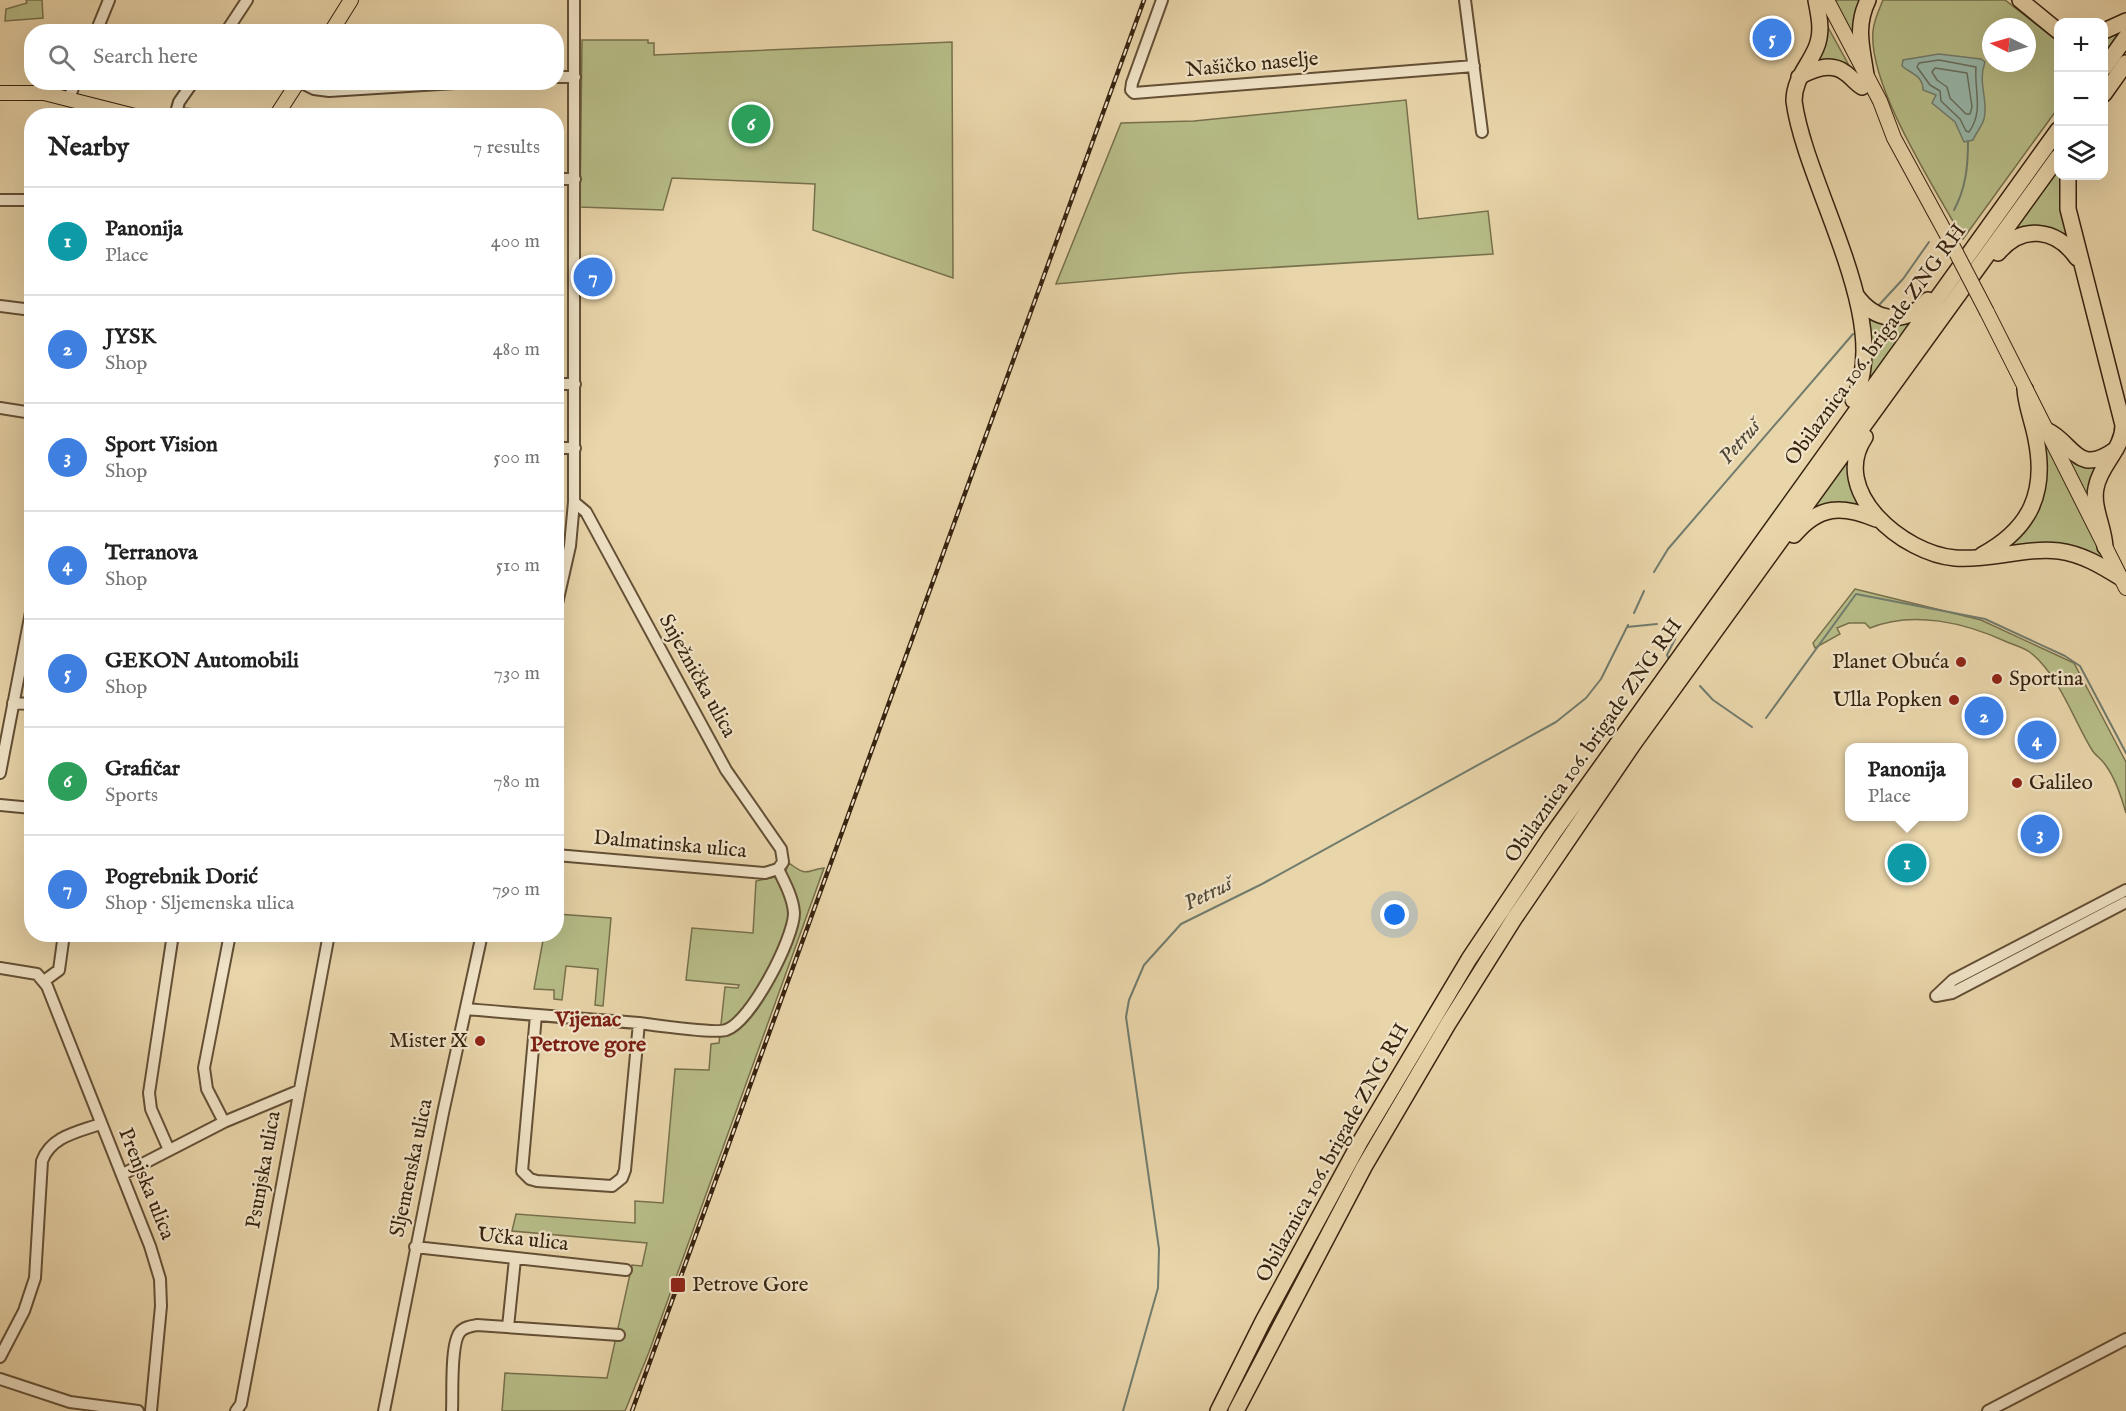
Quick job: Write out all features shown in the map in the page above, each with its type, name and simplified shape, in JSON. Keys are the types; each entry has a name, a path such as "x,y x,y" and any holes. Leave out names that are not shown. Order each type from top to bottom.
{"highway":[{"path":"1816,0 1820,36 1816,49 1799,77 1794,93 1795,109 1855,293 1865,336 1865,363 1861,385 1845,424"},
{"path":"1864,81 1859,38 1863,10 1868,0"},
{"path":"2020,0 2054,24"},
{"path":"2108,29 2126,21"},
{"path":"2108,61 2126,37"},
{"path":"2108,87 2126,63"},
{"path":"1799,77 1818,68 1832,68 1864,81"},
{"name":"Obilaznica 106. brigade ZNG RH","path":"1218,1411 1284,1280 1359,1142 1469,959 1552,835 2054,136"},
{"name":"Obilaznica 106. brigade ZNG RH","path":"1236,1411 1364,1167 1471,987 1566,841 2054,163"},
{"path":"2068,180 2068,209 2121,408 2123,433 2119,447 2102,471 2095,489 2105,547"},
{"path":"1977,270 2013,239 2031,232 2056,237 2065,242 2081,263"},
{"path":"1855,293 1875,315 1900,318 1916,312 1946,285"},
{"path":"1981,556 2019,530 2035,500 2038,456 2025,389"},
{"path":"1879,405 1856,453 1855,473 1863,500 1882,521 1929,552 1957,558 2057,551 2094,562 2124,583"},
{"path":"2046,430 2056,436 2070,452 2083,458 2102,458 2119,447"},
{"path":"1764,563 1780,552 1803,526 1820,514 1846,509 1882,521"}],"main road":[{"path":"336,24 351,0"},
{"path":"1816,0 1864,81 1880,101 1894,138 1987,312 2124,583"},
{"path":"1827,0 1864,81"},
{"path":"283,108 294,90"},
{"path":"0,93 45,93 104,108"}],"street":[{"path":"99,24 109,0"},
{"path":"231,24 247,0"},
{"path":"564,573 570,546 574,502 575,448 574,0"},
{"name":"Našičko naselje","path":"1162,0 1132,82 1131,90 1134,93 1474,66"},
{"path":"1467,1 1482,132"},
{"path":"564,77 575,77"},
{"path":"69,99 72,90"},
{"path":"177,108 187,90"},
{"path":"314,90 345,90"},
{"path":"564,179 575,179"},
{"path":"0,200 24,200"},
{"path":"0,306 24,309"},
{"path":"564,384 575,384"},
{"path":"0,408 24,412"},
{"path":"564,448 575,448"},
{"name":"Snježnička ulica","path":"574,502 586,512 726,770 781,849 783,862 778,869"},
{"path":"0,773 24,647"},
{"path":"13,703 24,704"},
{"path":"0,805 24,807"},
{"name":"Dalmatinska ulica","path":"564,856 765,873 778,869"},
{"path":"466,1009 723,1031 737,1022 769,981 792,924 792,899 778,869"},
{"path":"2126,890 1953,980 1936,996 1952,993 2126,902"},
{"path":"0,968 37,974 44,981 58,970 63,942"},
{"path":"170,1150 151,1109 149,1093 172,942"},
{"path":"224,1122 207,1089 204,1068 229,942"},
{"name":"Psunjska ulica","path":"236,1411 241,1404 327,942"},
{"name":"Sljemenska ulica","path":"384,1411 480,942"},
{"name":"Prenjska ulica","path":"44,981 100,1124 123,1174 160,1280 161,1306 151,1411"},
{"path":"536,1015 522,1171 530,1179 537,1181 568,1184 607,1187 622,1178 625,1170 639,1023"},
{"path":"123,1174 224,1122 298,1091"},
{"path":"0,1357 24,1311 35,1278 42,1161 46,1149 53,1142 100,1124"},
{"name":"Učka ulica","path":"416,1247 626,1270"},
{"path":"508,1327 515,1259"},
{"path":"452,1411 455,1346 459,1333 470,1326 619,1335"},
{"path":"1988,1411 2126,1339"},
{"path":"0,1379 70,1402 138,1411"}],"green space":[{"path":"26,0 42,0 43,18 5,21 6,9 27,3"},
{"path":"1831,0 1864,0 1853,43"},
{"path":"1883,0 2005,0 2028,18 1982,18 1982,72 2036,72 2036,24 2054,38 2054,114 1963,239 1892,108 1874,54 1873,31"},
{"path":"1825,22 1851,69 1812,67"},
{"path":"2126,27 2108,55 2108,34"},
{"path":"582,40 648,40 648,43 654,43 654,55 952,42 953,278 813,230 815,184 672,178 663,210 580,207"},
{"path":"1406,100 1418,219 1488,211 1493,254 1182,273 1056,284 1121,123 1194,121"},
{"path":"2054,170 2054,180 2064,180 2075,242 2006,237"},
{"path":"1866,314 1878,321 1889,323 1914,318 1864,390"},
{"path":"2046,439 2104,558 2098,561 1999,554 2029,524 2042,441"},
{"path":"1851,451 1853,490 1865,510 1805,519"},
{"path":"2064,457 2084,467 2093,466 2097,474 2091,506"},
{"path":"1855,589 1981,620 2074,663 2126,762 2126,813 2111,774 2092,750 2058,686 2041,663 2026,650 1957,624 1921,620 1904,620 1870,628 1865,623 1849,623 1837,628 1840,634 1815,648 1813,643"},
{"path":"789,863 804,872 824,868 649,1352 625,1411 502,1411 505,1373 607,1378 632,1265 642,1266 647,1243 512,1231 516,1214 635,1223 635,1201 663,1203 675,1069 709,1070 711,1044 719,1043 725,987 738,988 739,985 686,980 692,928 753,933 756,881 784,875"},
{"path":"564,915 611,918 603,1006 595,1005 598,969 566,966 562,1000 554,999 554,990 534,989 543,942 564,942"}],"water":[{"path":"1939,54 1982,60 1985,112 1983,122 1973,140 1964,142 1955,122 1932,103 1936,95 1923,90 1919,78 1902,66 1903,60"}],"waterway":[{"name":"Petruš","path":"1954,210 1966,177 1968,141"},
{"name":"Petruš","path":"1879,305 1903,279 1929,242"},
{"name":"Petruš","path":"1654,572 1668,549 1853,334"},
{"name":"Petruš","path":"1634,613 1644,591"},
{"path":"1766,718 1856,594 1985,619 2065,656 2080,666 2126,753"},
{"path":"1627,627 1657,624"},
{"name":"Petruš","path":"1123,1411 1158,1288 1159,1249 1126,1017 1129,1000 1144,965 1181,924 1262,884 1556,722 1586,698 1601,679 1628,625"},
{"path":"1669,659 1667,655 1675,639 1670,633"},
{"path":"1700,686 1713,700 1752,727"}],"railway":[{"path":"632,1411 1144,0"}],"place":[{"name":"GEKON Automobili","path":"1772,38"},
{"name":"Grafičar","path":"751,124"},
{"name":"Pogrebnik Dorić","path":"593,277"},
{"name":"Planet Obuća","path":"1961,662"},
{"name":"Sportina","path":"1997,679"},
{"name":"Ulla Popken","path":"1954,700"},
{"name":"JYSK","path":"1984,716"},
{"name":"Terranova","path":"2037,740"},
{"name":"Galileo","path":"2017,783"},
{"name":"Sport Vision","path":"2040,834"},
{"name":"Panonija","path":"1907,863"},
{"name":"Mister X","path":"480,1041"},
{"name":"Petrove Gore","path":"678,1285"}],"district":[{"name":"Vijenac Petrove gore","path":"588,1032"}]}
